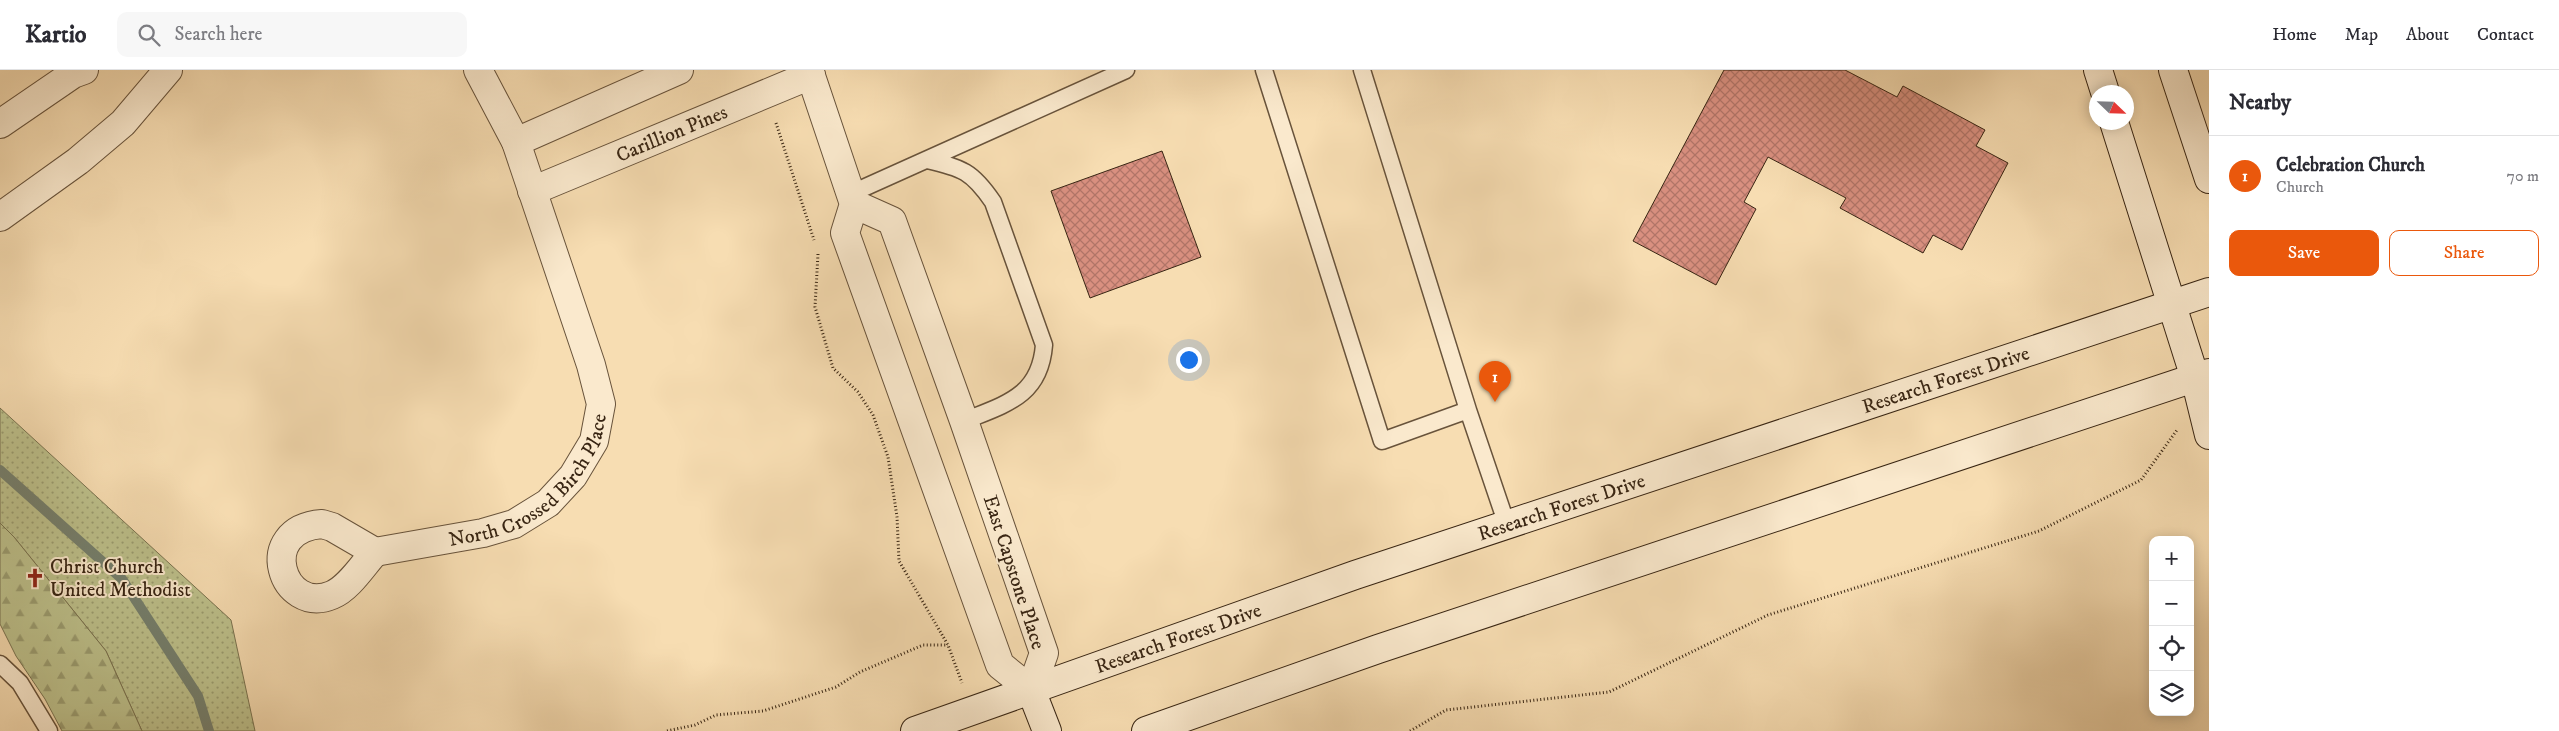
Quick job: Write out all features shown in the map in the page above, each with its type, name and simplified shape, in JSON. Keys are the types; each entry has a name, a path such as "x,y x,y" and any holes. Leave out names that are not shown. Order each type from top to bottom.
{"street":[{"path":"0,124 73,74 84,70"},
{"path":"0,217 78,161 122,123 168,70"},
{"name":"North Crossed Birch Place","path":"375,552 483,533 514,524 548,503 573,476 594,441 601,404 591,365 516,142 478,70"},
{"path":"516,142 679,70"},
{"path":"2098,70 2103,85"},
{"path":"2173,70 2209,179"},
{"path":"810,73 852,199"},
{"name":"Carillion Pines","path":"532,191 766,94 810,73"},
{"path":"2117,130 2172,304 2202,376 2207,429"},
{"name":"East Capstone Place","path":"852,199 892,221 964,421 1044,653 1032,690 1000,665 845,233 852,199"},
{"name":"Research Forest Drive","path":"915,731 1354,575 2209,292"},
{"path":"1146,731 1378,648 2202,376"},
{"path":"1032,690 1047,731"}],"lane":[{"path":"852,199 927,160 1126,70"},
{"path":"1264,70 1382,441 1468,410"},
{"path":"1362,70 1468,410 1507,525"},
{"path":"927,160 966,171 979,182 993,202 1044,345 1043,362 1037,376 1029,387 1003,405 964,421"},
{"path":"0,664 20,683 50,731"}],"path":[{"path":"766,94 819,256 815,307 833,368 858,392 873,415 888,458 897,517 899,561 948,645 971,711"},
{"path":"1410,731 1446,710 1609,692 1768,615 2039,531 2141,480 2175,431 2207,429"},
{"path":"667,731 696,725 716,715 763,711 836,687 860,672 923,645 948,645"}],"green space":[{"path":"0,408 231,620 255,731 142,731 106,651 14,537 0,523"},
{"path":"0,523 14,537 106,651 142,731 62,731 45,699 16,656 0,624"}],"building":[{"path":"1724,70 1845,70 1897,97 1903,86 1985,130 1976,146 2008,163 1962,250 1933,235 1923,253 1840,208 1846,198 1768,157 1744,202 1756,209 1716,285 1633,241"},
{"path":"1162,151 1201,257 1090,298 1051,191"}],"waterway":[{"path":"0,470 122,579 198,696 209,731"}],"place":[{"name":"Celebration Church","path":"1495,402"},
{"name":"Christ Church United Methodist","path":"35,578"}]}
